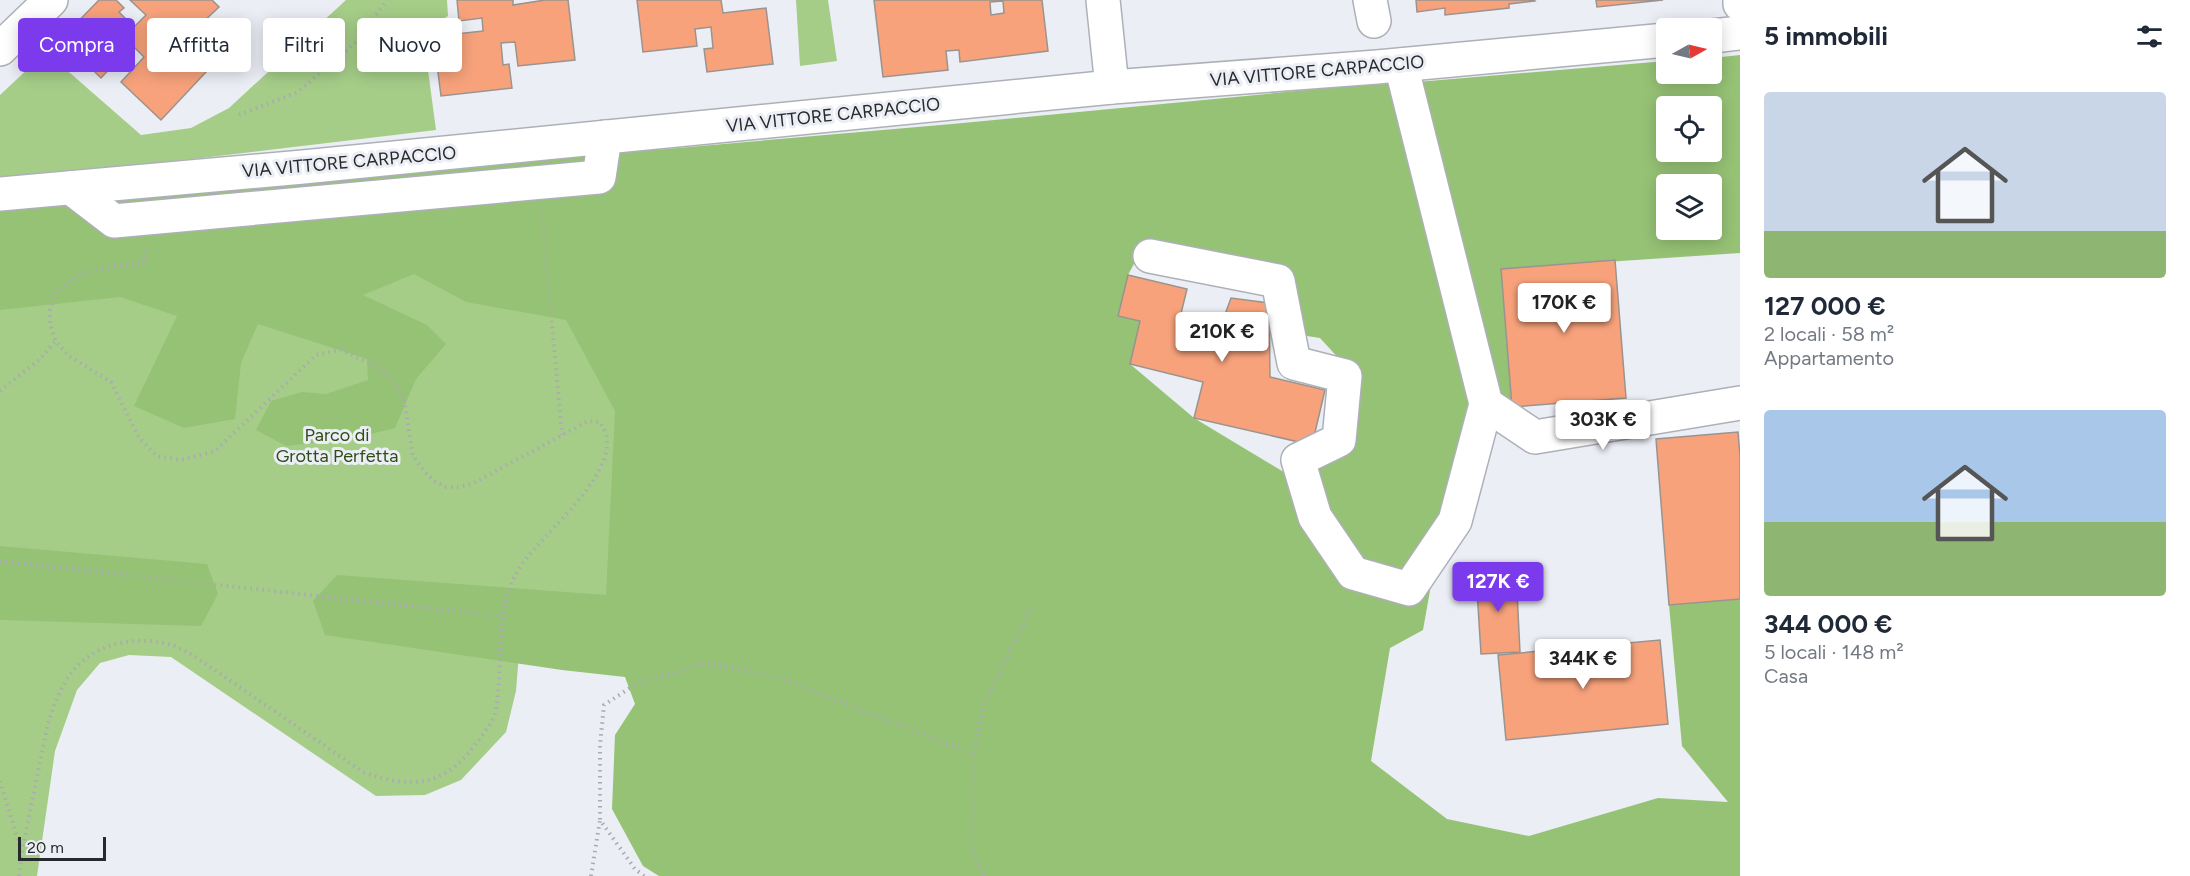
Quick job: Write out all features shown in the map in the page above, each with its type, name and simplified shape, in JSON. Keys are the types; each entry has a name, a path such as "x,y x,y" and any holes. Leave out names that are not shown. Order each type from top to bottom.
{"street":[{"path":"0,49 51,0"},
{"path":"1103,0 1112,87"},
{"path":"1722,35 1740,33"},
{"name":"VIA VITTORE CARPACCIO","path":"0,194 303,167 1112,87 1401,65 1656,41"},
{"path":"1150,256 1278,281 1294,363 1345,376 1340,440 1298,460 1315,517 1353,573 1409,589 1455,521 1486,404 1401,65"},
{"path":"71,188 114,221 599,177 605,137"},
{"path":"1486,404 1535,437 1740,403"}],"path":[{"path":"239,115 298,92 357,41 387,0"},
{"path":"539,182 562,436"},
{"path":"19,876 48,723 63,685 80,663 96,651 108,646 147,642 168,644 181,649 363,772 384,780 409,782 437,778 463,762 495,715 499,681 501,616 521,566 595,480 603,465 608,436 600,422 588,421 472,484 446,487 434,481 413,456 404,400 394,381 378,367 340,350 316,355 215,451 181,460 157,456 139,438 111,382 69,356 56,342 50,324 50,310 57,291 79,275 115,266 143,264 153,217"},
{"path":"0,391 39,360 56,342"},
{"path":"0,561 501,616"},
{"path":"984,876 972,849 973,754 985,702 1032,606"},
{"path":"591,876 600,820 600,745 604,705 633,686 705,663 780,678 973,754"},
{"path":"0,781 22,851"},
{"path":"600,820 635,869 644,876"}],"green space":[{"path":"346,0 447,0 448,16 445,18 357,18 357,72 428,72 436,130 0,182 0,95 25,72 69,72 141,135 191,128 229,108 268,72 345,72 345,18 326,18"},
{"path":"796,0 828,0 837,61 800,66"},
{"path":"1740,55 1740,253 1501,269 1512,407 1493,398 1417,82 1656,62 1656,84 1722,84 1722,57"},
{"path":"1391,82 1474,398 1448,519 1408,582 1356,570 1318,516 1309,459 1354,375 1320,338 1294,334 1280,273 1142,249 1128,275 1118,316 1140,321 1130,364 1194,418 1287,474 1350,576 1431,585 1423,630 1390,648 1371,761 1447,819 1529,836 1658,798 1728,802 1682,746 1669,605 1740,599 1740,876 659,876 643,866 612,809 615,735 635,704 625,677 562,670 325,635 313,601 337,575 606,595 615,411 566,320 466,302 414,274 363,295 427,325 446,344 416,379 395,428 351,439 286,446 256,430 271,401 302,392 326,394 368,380 367,359 258,324 241,363 235,419 184,428 134,406 177,316 120,297 0,310 0,207 952,124"},
{"name":"Parco di Grotta Perfetta","path":"661,148 618,625 520,641 516,691 506,732 461,780 425,795 376,796 171,657 129,655 100,663 77,690 55,751 37,876 0,876 0,207"},
{"path":"0,546 207,564 218,594 201,626 0,620"}],"building":[{"path":"99,0 116,0 124,8 119,12 125,18 81,18"},
{"path":"130,0 212,0 219,7 207,18 147,18 147,72 206,72 161,120 121,82 130,72 135,72 135,67 144,57 135,48 135,26 146,15"},
{"path":"457,0 513,0 513,5 545,0 568,0 575,60 518,66 515,42 501,43 503,65 509,64 512,88 441,96 438,72 462,72 462,33 483,31 482,18 462,21 462,18 459,18"},
{"path":"637,0 721,0 723,13 766,8 773,64 707,72 704,49 713,48 711,27 695,29 697,46 643,52"},
{"path":"874,0 1042,0 1048,51 960,62 959,50 946,51 948,70 883,77","holes":["1003,1 1004,13 991,15 990,2"]},
{"path":"1416,0 1535,1 1509,4 1509,8 1445,15 1445,8 1417,12"},
{"path":"1596,0 1663,0 1597,7"},
{"path":"95,72 107,72 101,78"},
{"path":"1615,260 1626,398 1512,407 1501,269"},
{"path":"1128,275 1187,289 1177,330 1216,339 1231,298 1269,303 1270,377 1325,390 1312,445 1194,418 1203,382 1130,364 1140,321 1118,316"},
{"path":"1738,432 1740,599 1669,605 1656,439"},
{"path":"1516,572 1520,652 1481,654 1476,574"},
{"path":"1660,640 1668,724 1506,740 1498,655"}]}
